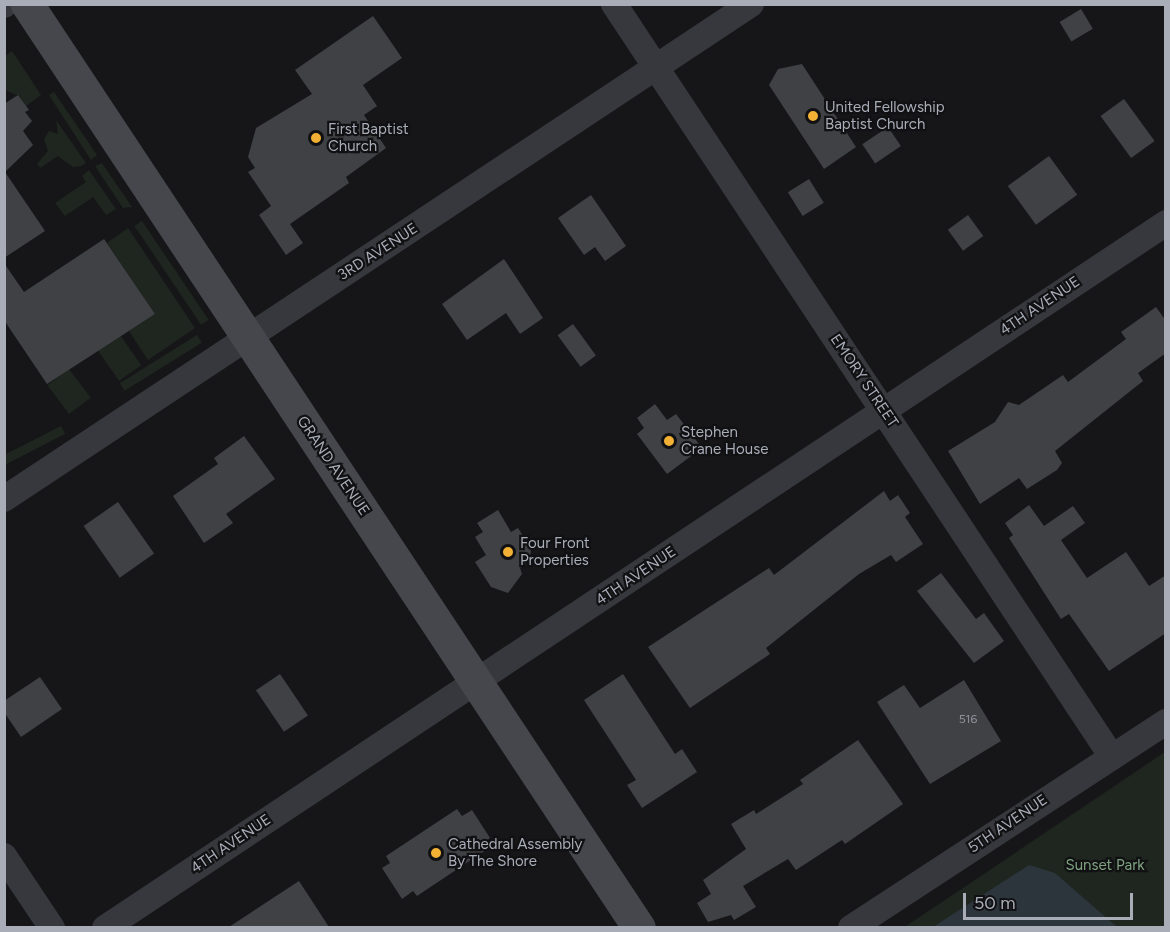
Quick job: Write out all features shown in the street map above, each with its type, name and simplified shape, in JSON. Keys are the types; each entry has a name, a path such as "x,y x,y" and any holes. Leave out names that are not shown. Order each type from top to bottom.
{"street":[{"name":"GRAND AVENUE","path":"27,4 639,927"},
{"name":"EMORY STREET","path":"615,4 1112,758"},
{"name":"3RD AVENUE","path":"4,499 751,4"},
{"name":"4TH AVENUE","path":"105,927 1166,223"},
{"name":"5TH AVENUE","path":"851,927 1166,722"},
{"path":"4,856 52,927"}],"green space":[{"path":"12,51 41,95 26,106 19,96 5,90 5,56"},
{"path":"54,92 97,155 91,160 49,95"},
{"path":"56,120 86,163 73,167 58,156 40,168 37,164 48,151 44,139 49,131 58,134"},
{"path":"102,163 132,207 123,208 95,166"},
{"path":"89,170 116,209 106,215 93,197 65,216 55,203 86,182 82,176"},
{"path":"142,221 209,320 201,325 135,226"},
{"path":"128,228 195,328 148,360 129,331 155,314 107,243"},
{"path":"120,335 141,365 119,381 98,350"},
{"path":"197,335 202,343 125,391 120,383"},
{"path":"69,369 91,398 69,414 47,385"},
{"path":"61,426 65,434 5,464 4,455"},
{"name":"Sunset Park","path":"1165,752 1165,927 903,928 972,882"}],"shaded area":[{"path":"1029,865 1055,873 1117,927 933,927"}],"building":[{"path":"1081,9 1093,29 1071,42 1060,22"},
{"name":"First Baptist Church","path":"373,16 402,58 363,85 377,106 364,115 386,148 346,177 349,183 290,224 303,243 286,255 259,215 271,206 248,172 255,168 248,157 256,128 312,94 295,70"},
{"name":"United Fellowship Baptist Church","path":"802,64 856,147 824,169 769,85 778,69"},
{"path":"18,95 29,110 25,112 32,121 23,131 33,145 5,172 45,231 4,258 4,104"},
{"path":"1124,99 1155,141 1131,158 1101,116"},
{"path":"888,127 901,146 875,163 862,144"},
{"path":"1049,156 1077,195 1036,225 1008,186"},
{"path":"809,179 824,203 803,216 788,192"},
{"path":"591,195 626,246 605,261 595,247 584,255 558,218"},
{"path":"968,215 983,236 963,251 948,230"},
{"path":"104,239 155,314 47,384 4,320 4,263 24,292"},
{"path":"504,259 543,318 520,334 506,313 467,340 442,304"},
{"path":"1156,307 1166,321 1166,353 1138,373 1143,381 1055,451 1062,463 1057,470 1027,489 1019,478 980,504 948,451 995,422 1008,402 1019,405 1063,375 1068,382 1126,339 1121,332"},
{"path":"573,324 596,356 581,367 558,335"},
{"name":"Stephen Crane House","path":"655,404 667,420 676,414 702,448 667,474 637,434 644,428 637,418"},
{"path":"244,436 275,479 226,514 233,523 204,543 173,496 218,464 214,458"},
{"path":"884,491 890,501 898,495 910,513 905,517 923,544 896,562 891,555 859,574 766,648 770,654 690,708 648,647 769,568 774,575"},
{"path":"118,502 154,554 120,578 84,526"},
{"path":"1029,505 1044,526 1073,506 1085,523 1061,540 1087,578 1126,552 1149,586 1166,575 1166,633 1109,671 1069,614 1061,619 1009,538 1013,535 1005,523"},
{"name":"Four Front Properties","path":"498,510 511,532 518,528 531,549 530,560 520,568 522,574 508,593 491,587 475,562 486,555 475,537 483,532 477,523"},
{"path":"941,573 976,619 984,613 1004,641 974,663 917,591"},
{"path":"280,674 308,715 284,732 256,690"},
{"path":"623,674 675,754 682,749 697,772 642,808 627,785 636,780 584,700"},
{"path":"40,677 62,709 21,737 4,712 4,701"},
{"path":"964,680 1001,741 930,784 877,702 904,685 920,708"},
{"path":"858,740 903,804 845,844 842,840 796,870 788,859 743,886 756,907 734,920 731,915 708,922 697,903 711,894 703,880 746,849 731,824 754,810 756,814 803,784 800,780"},
{"name":"Cathedral Assembly By The Shore","path":"457,809 462,816 472,810 490,838 481,844 486,850 417,896 413,891 402,899 382,868 390,863 386,856"},
{"path":"299,881 329,927 229,927 276,896"}],"place":[{"name":"United Fellowship Baptist Church","path":"813,116"},
{"name":"First Baptist Church","path":"316,138"},
{"name":"Stephen Crane House","path":"669,441"},
{"name":"Four Front Properties","path":"508,552"},
{"name":"Cathedral Assembly By The Shore","path":"436,853"}]}
